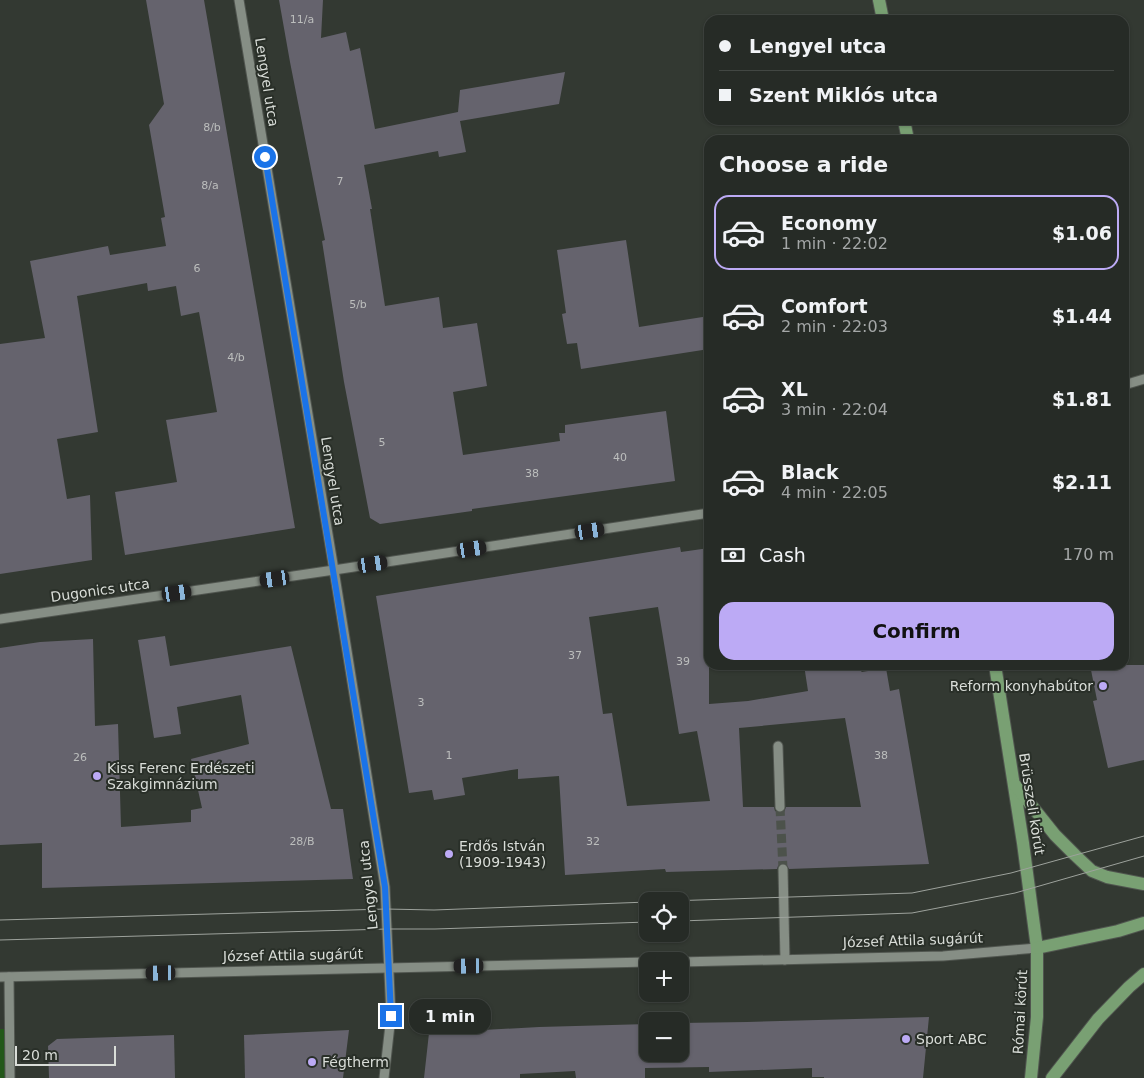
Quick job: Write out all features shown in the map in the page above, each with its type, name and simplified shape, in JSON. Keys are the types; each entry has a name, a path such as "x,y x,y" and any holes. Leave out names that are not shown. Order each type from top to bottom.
{"main road":[{"path":"879,0 882,15"},
{"name":"Brüsszeli körút","path":"996,670 1037,948"},
{"path":"1014,783 1055,834 1092,871 1107,877 1144,884"},
{"name":"József Attila sugárút","path":"1037,948 1144,923"},
{"name":"Római körút","path":"1031,1078 1037,1017 1037,948"},
{"path":"1052,1078 1098,1019 1144,974"}],"street":[{"name":"Lengyel utca","path":"239,0 385,887 391,1016 384,1078"},
{"path":"1129,384 1144,379"},
{"name":"Dugonics utca","path":"0,619 704,514"},
{"path":"778,746 780,807"},
{"path":"783,869 785,960"},
{"name":"József Attila sugárút","path":"689,962 943,956 1037,948"},
{"name":"József Attila sugárút","path":"4,977 639,962"},
{"path":"4,977 10,1078"}],"green space":[{"path":"0,1029 9,1029 10,1078 0,1078"}],"building":[{"path":"146,0 204,0 295,528 125,555 115,492 177,482 166,420 217,412 199,312 181,316 176,286 148,291 147,283 77,296 98,432 57,439 67,499 90,495 92,560 0,574 0,344 45,338 30,261 108,246 110,255 166,246 161,218 165,217 149,125 164,104"},
{"path":"279,0 323,0 321,38 346,32 350,51 360,48 375,129 458,112 460,90 565,72 559,104 460,121 466,152 439,157 438,151 364,165 385,306 439,297 443,328 477,323 487,386 453,392 463,455 560,441 559,433 565,433 565,425 666,411 675,481 472,509 472,511 380,524 370,518 344,382 322,241 325,240"},
{"path":"626,240 639,327 704,317 704,350 581,369 577,343 567,344 562,314 566,313 557,250"},
{"path":"680,547 681,552 704,549 704,670 709,670 709,704 748,701 808,691 805,670 860,670 862,672 886,670 890,691 899,689 929,864 789,869 786,864 782,863 777,869 666,872 665,869 565,875 559,776 518,779 518,769 462,778 465,795 434,800 432,790 409,793 376,596","holes":["658,607 679,734 697,731 710,801 627,806 612,713 603,714 589,617","845,718 861,807 786,807 784,812 780,813 775,811 774,807 743,807 739,728"]},
{"path":"165,636 170,666 291,646 331,809 343,809 353,879 42,888 42,843 0,845 0,648 40,642 93,639 95,726 118,724 121,827 191,822 191,810 202,808 191,759 249,744 241,695 177,707 181,734 154,738 138,640"},
{"path":"1129,665 1144,665 1144,760 1108,768 1093,701 1097,700 1091,670 1129,670"},
{"path":"929,1017 923,1078 824,1078 812,1077 812,1068 709,1072 709,1067 645,1068 645,1078 576,1078 575,1071 520,1074 520,1078 424,1078 429,1033 639,1024 639,1062 689,1062 689,1023"},
{"path":"349,1030 343,1078 245,1078 244,1035"},
{"path":"174,1035 175,1078 49,1078 48,1046 57,1039"}],"tunnel":[{"path":"780,807 783,869"}],"tram line":[{"path":"689,900 912,893 1011,873 1144,836"},
{"path":"689,921 912,913 1015,893 1144,856"},
{"path":"0,920 386,909 434,910 639,902"},
{"path":"0,940 639,922"}],"place":[{"name":"Reform konyhabútor","path":"1103,686"},
{"name":"Kiss Ferenc Erdészeti Szakgimnázium","path":"97,776"},
{"name":"Erdős István (1909-1943)","path":"449,854"},
{"name":"Sport ABC","path":"906,1039"},
{"name":"Fégtherm","path":"312,1062"}],"route":[{"path":"265,157 385,887 391,1016"}]}
